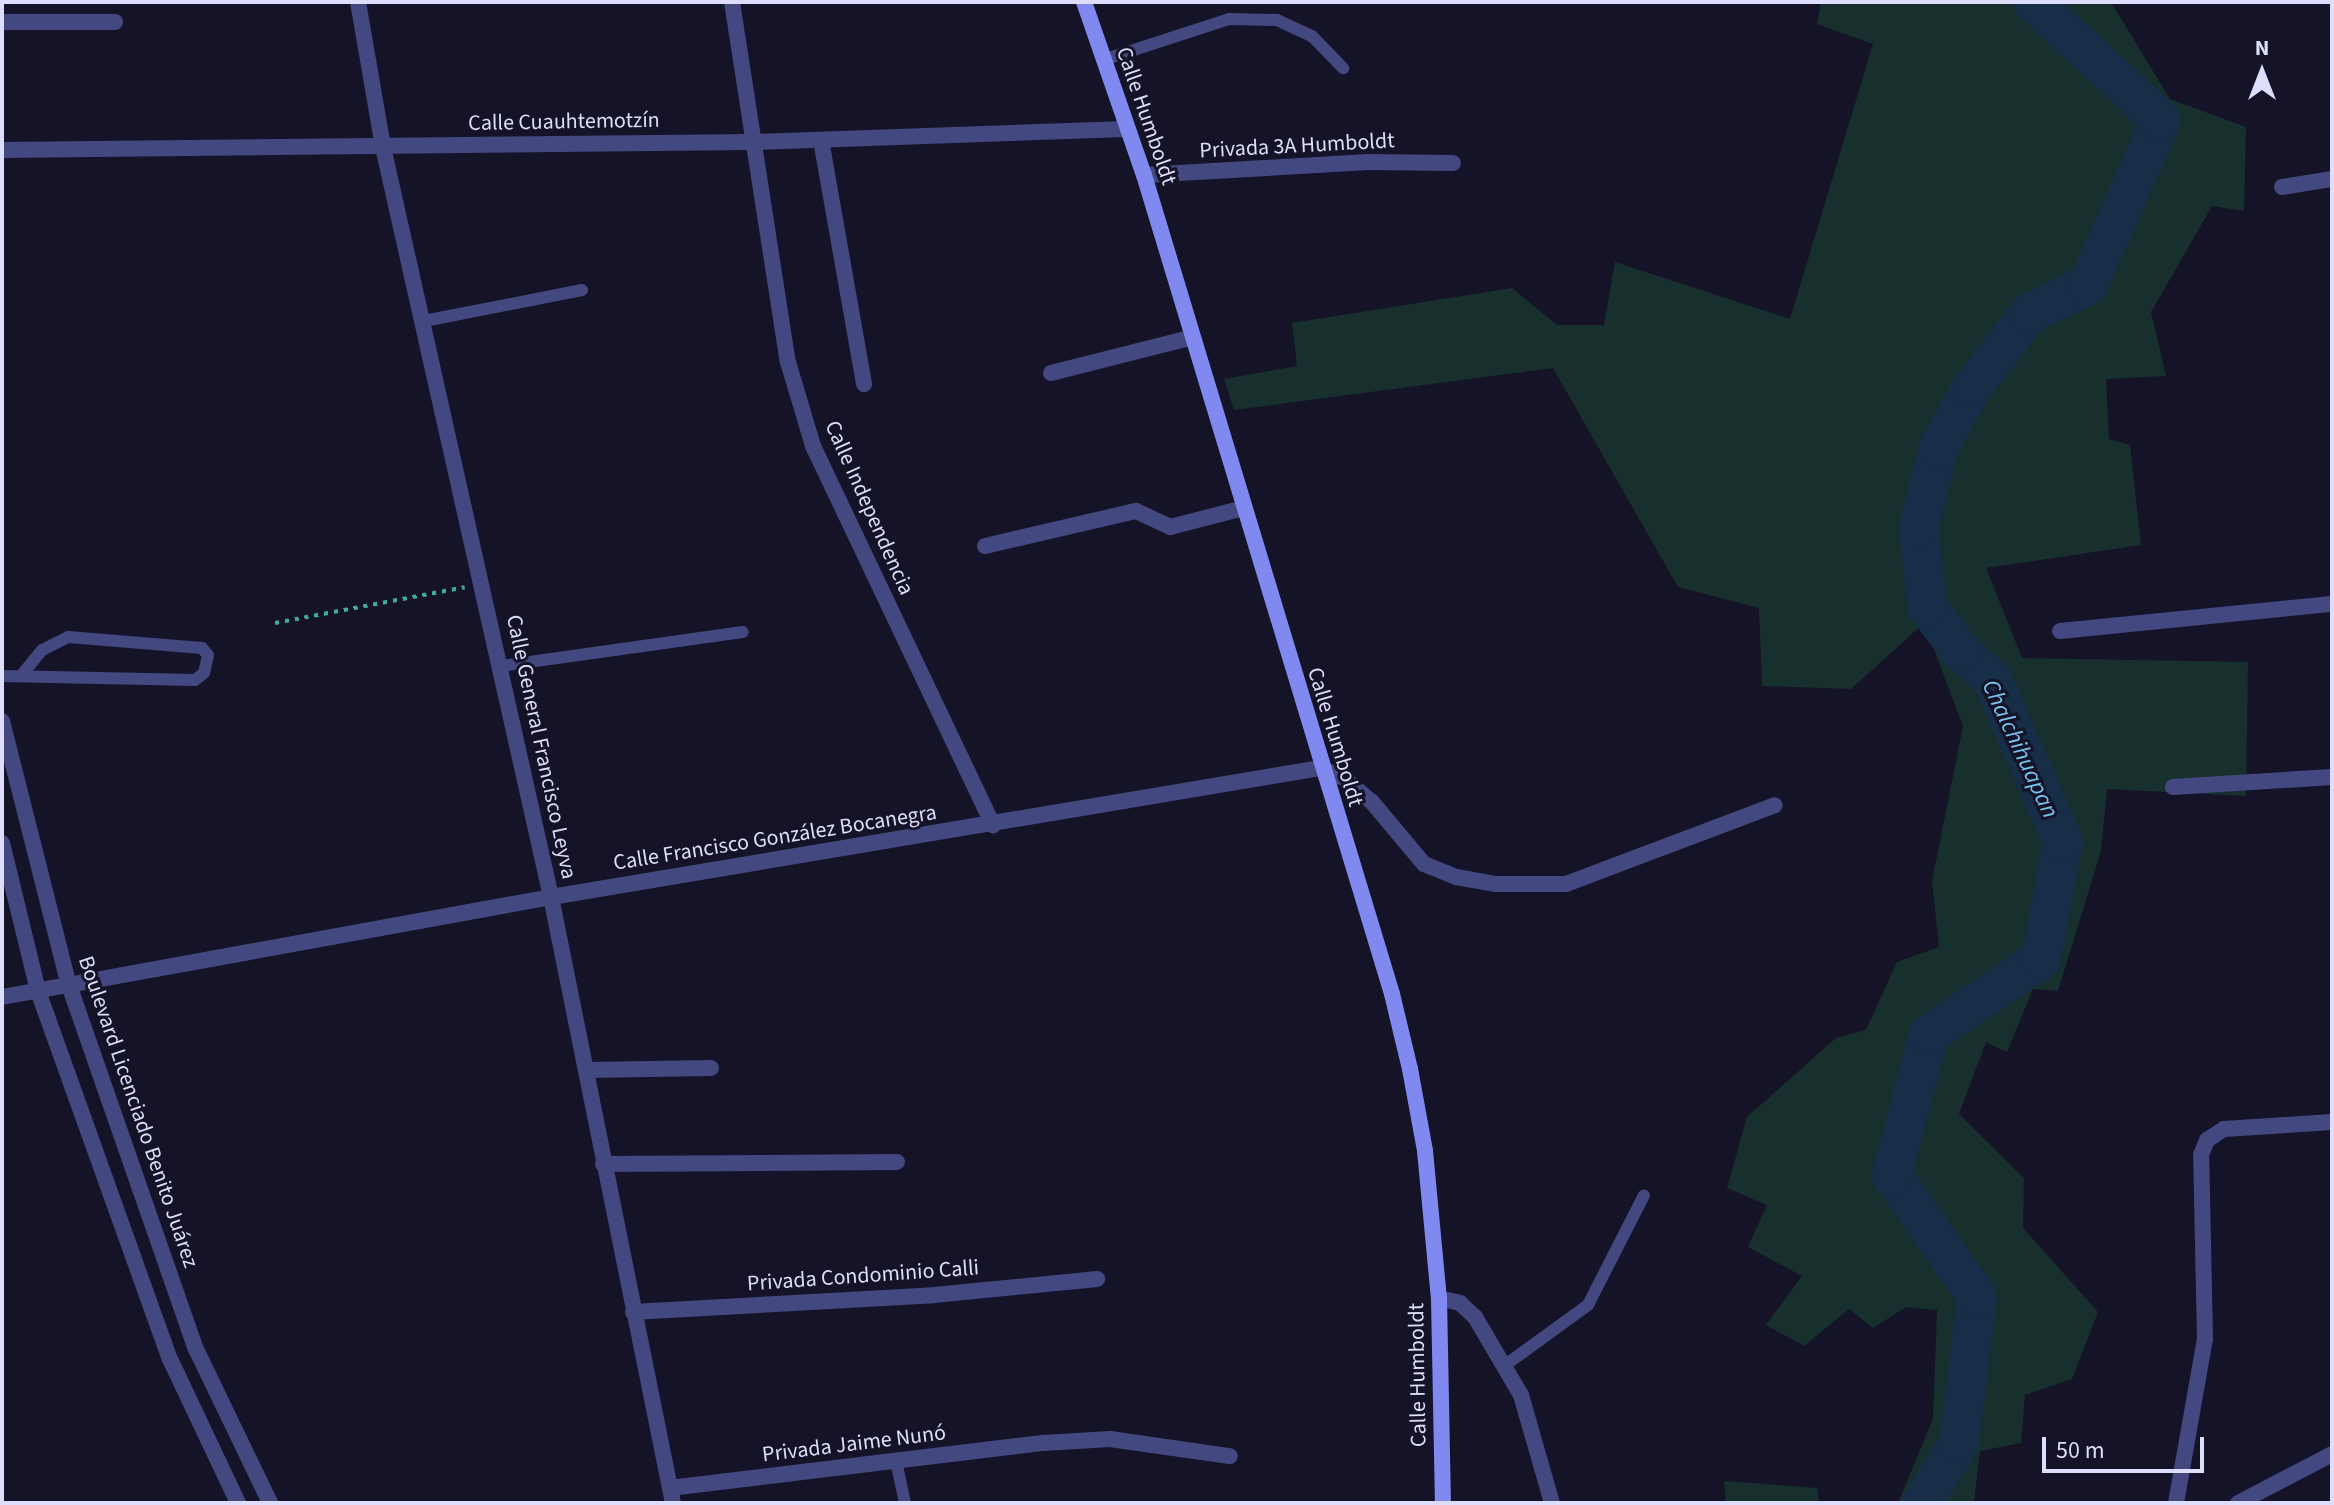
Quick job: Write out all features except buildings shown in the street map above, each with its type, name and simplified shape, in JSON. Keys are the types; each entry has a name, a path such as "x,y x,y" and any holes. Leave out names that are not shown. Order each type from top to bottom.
{"main road":[{"name":"Calle Humboldt","path":"1084,2 1144,175 1320,768 1392,994 1410,1069 1425,1151 1439,1298 1443,1503"}],"street":[{"name":"Calle General Francisco Leyva","path":"358,2 383,147 551,897 671,1496"},
{"name":"Calle Independencia","path":"732,2 788,362 813,446 993,825"},
{"path":"2,22 115,22"},
{"name":"Calle Cuauhtemotzín","path":"2,150 752,142 1126,129"},
{"path":"821,140 864,384"},
{"name":"Privada 3A Humboldt","path":"1144,175 1368,162 1453,163"},
{"path":"2282,187 2332,179"},
{"path":"1051,373 1193,337"},
{"path":"985,546 1136,511 1170,527 1244,508"},
{"path":"2060,631 2332,604"},
{"name":"Boulevard Licenciado Benito Juárez","path":"2,721 69,985 196,1349 241,1450 270,1503"},
{"path":"1320,768 1344,778 1372,802 1424,864 1456,877 1496,884 1566,884 1775,805"},
{"name":"Calle Francisco González Bocanegra","path":"2,997 551,897 1320,768"},
{"path":"2173,787 2332,777"},
{"path":"2,843 38,991 170,1359 215,1463 238,1503"},
{"path":"586,1070 711,1068"},
{"path":"2176,1503 2205,1339 2201,1155 2207,1140 2224,1129 2332,1122"},
{"path":"603,1164 897,1162"},
{"name":"Privada Condominio Calli","path":"633,1312 934,1295 1097,1279"},
{"path":"1439,1298 1460,1303 1475,1317 1521,1395 1552,1503"},
{"name":"Privada Jaime Nunó","path":"671,1496 896,1461 1043,1443 1110,1439 1230,1456"},
{"path":"215,1463 241,1450"},
{"path":"2238,1503 2332,1454"}],"lane":[{"path":"1103,60 1229,19 1277,20 1312,36 1343,68"},
{"path":"424,321 582,290"},
{"path":"501,666 743,632"},
{"path":"2,676 195,680 204,673 208,655 202,648 68,637 42,650 21,676"},
{"path":"1504,1366 1588,1305 1644,1195"},
{"path":"896,1461 905,1503"}],"path":[{"path":"275,623 483,584"}],"green space":[{"path":"1821,2 2111,2 2170,99 2246,127 2244,211 2212,206 2151,312 2166,376 2106,379 2109,439 2130,445 2141,545 1986,568 2022,658 2248,662 2246,796 2107,789 2101,851 2058,991 2033,989 2007,1052 1986,1042 1959,1114 2024,1178 2023,1228 2098,1312 2072,1379 2025,1395 2021,1443 1980,1451 1974,1503 1898,1503 1933,1419 1937,1310 1906,1307 1873,1328 1849,1309 1804,1346 1766,1325 1802,1276 1748,1247 1767,1205 1727,1188 1747,1117 1836,1038 1866,1030 1897,962 1939,947 1932,881 1963,726 1924,623 1851,689 1762,686 1759,608 1678,587 1553,368 1234,410 1224,379 1297,366 1292,323 1512,288 1557,325 1604,325 1615,262 1790,319 1873,44 1817,24"},
{"path":"1724,1481 1817,1488 1819,1503 1726,1503"}],"waterway":[{"name":"Chalchihuapan","path":"1922,1503 1959,1443 1977,1297 1892,1175 1929,1034 2041,959 2063,842 1992,679 1961,652 1927,606 1919,526 1939,447 1972,387 2030,313 2088,285 2161,120 2033,2"}]}
